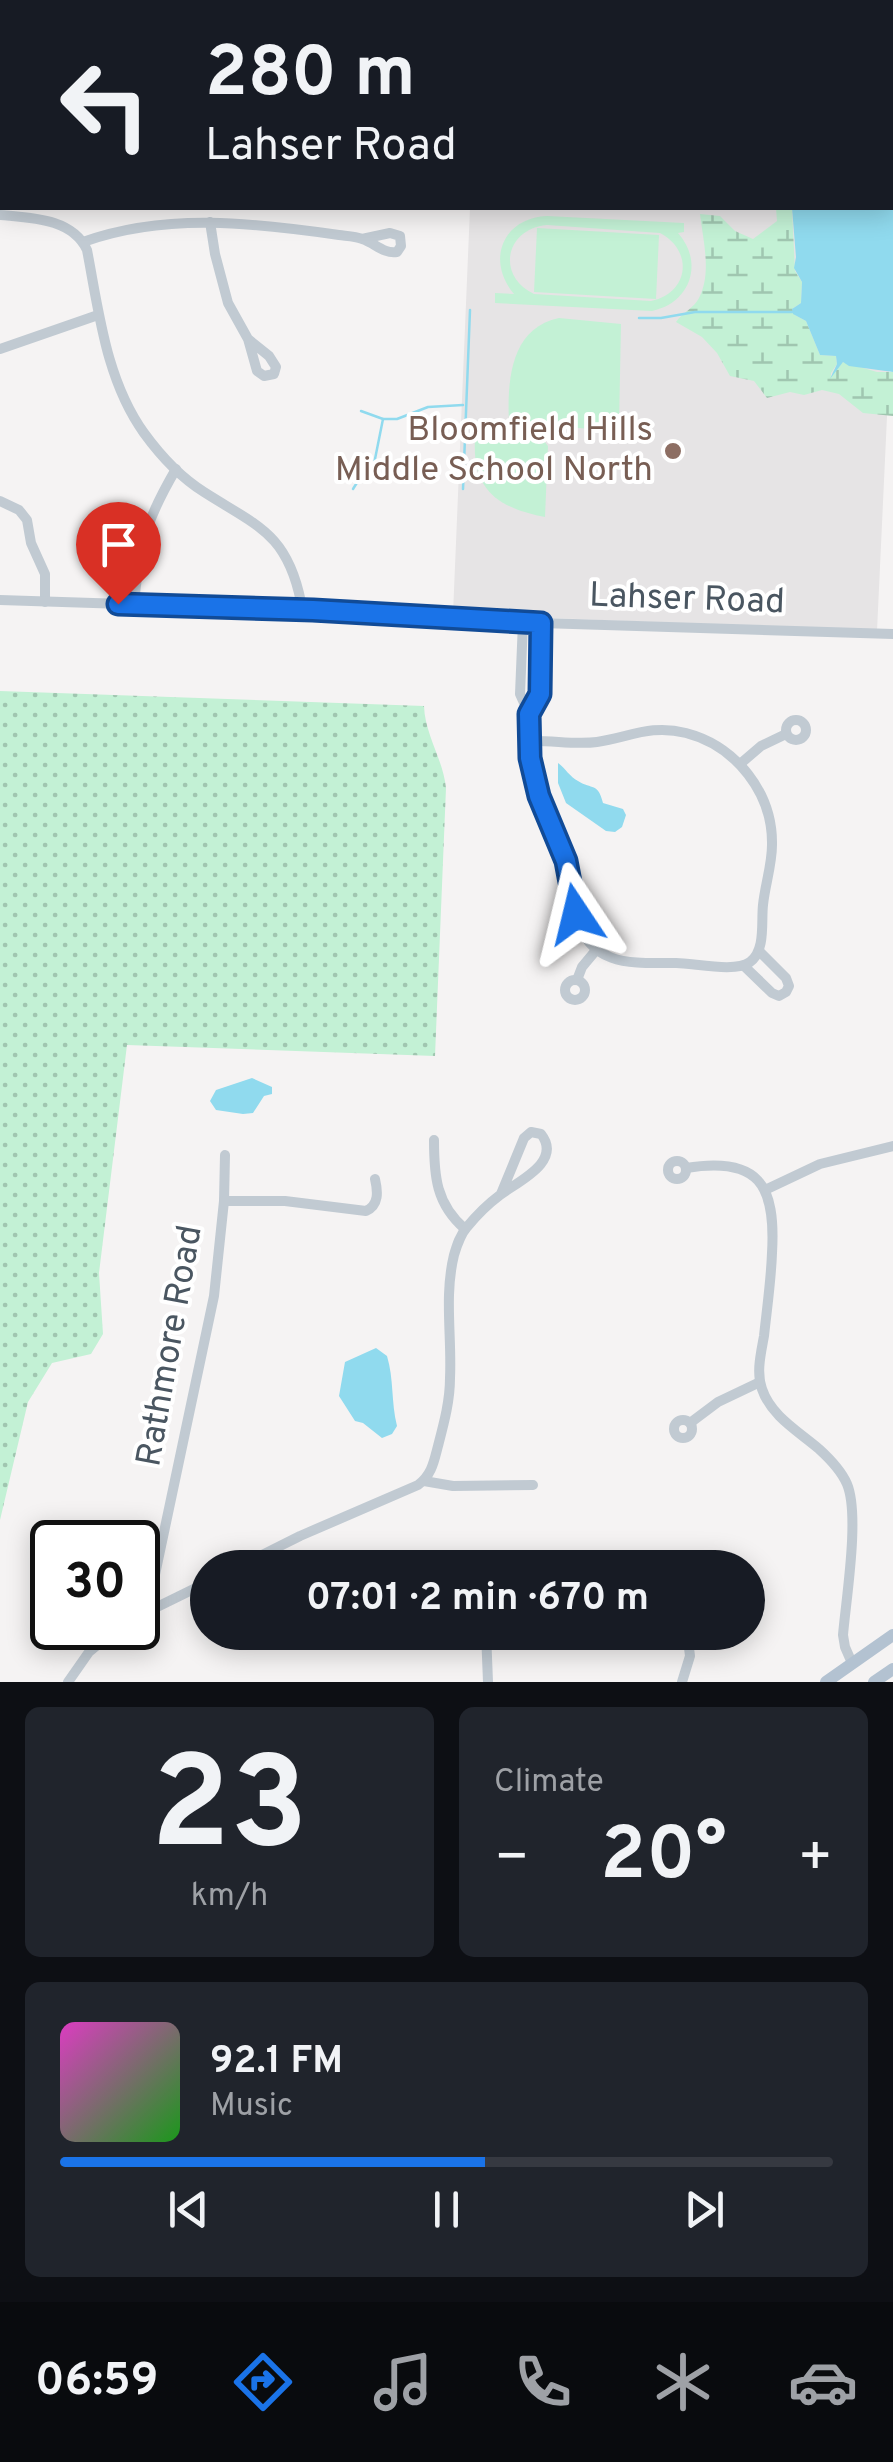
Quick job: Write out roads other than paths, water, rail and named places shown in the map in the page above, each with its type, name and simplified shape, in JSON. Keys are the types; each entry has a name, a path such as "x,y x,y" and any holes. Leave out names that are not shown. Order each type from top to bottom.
{"main road":[{"path":"826,1682 893,1635"},
{"path":"874,1682 893,1669"}],"street":[{"path":"0,215 57,224 83,242 113,368 133,416 160,454 200,490 272,536 288,561 301,602"},
{"path":"83,242 152,226 210,222 362,238"},
{"path":"210,222 224,290 248,339"},
{"path":"0,349 98,314"},
{"path":"134,594 145,530 176,469"},
{"path":"0,502 19,510 27,520 45,574 46,602"},
{"name":"Lahser Road","path":"0,600 893,634"},
{"path":"523,622 520,694 529,714 529,740 534,779 562,848 577,920 584,934 596,948 629,963 744,966 752,960 759,951 772,833 762,797 740,764 710,742 671,730 646,730 588,743 529,740"},
{"path":"529,714 540,694 541,623"},
{"path":"740,764 761,746 786,734"},
{"path":"578,980 596,948"},
{"path":"744,966 772,993 780,996 786,992 786,978 759,951"},
{"path":"275,1550 424,1481 432,1467 448,1397 454,1255 465,1229 542,1161 547,1145 541,1134 531,1132 524,1138 501,1194"},
{"path":"434,1140 438,1189 465,1229"},
{"path":"766,1190 820,1164 893,1146"},
{"path":"224,1201 225,1155"},
{"path":"686,1168 713,1164 734,1167 766,1190 772,1213 772,1246 760,1382 773,1409 836,1465 849,1488 852,1512 843,1635 852,1663"},
{"name":"Rathmore Road","path":"160,1555 214,1296 224,1201 284,1200 366,1211 377,1200 375,1179"},
{"path":"690,1423 718,1402 760,1382"},
{"path":"424,1481 453,1486 532,1485"},
{"path":"160,1606 190,1591"},
{"path":"68,1682 90,1650"},
{"path":"487,1650 488,1682"},
{"path":"682,1682 689,1650"}],"water":[{"path":"792,210 893,210 893,372 843,362 830,379 836,356 820,355 806,321 793,314 792,309 801,303 802,282 794,268"},
{"path":"558,763 575,779 597,789 603,803 623,809 626,815 622,827 615,832 606,831 566,803 558,783"},
{"path":"252,1078 272,1087 272,1094 264,1096 253,1113 216,1110 210,1101 216,1090"},
{"path":"376,1348 387,1356 397,1426 392,1434 382,1438 355,1421 339,1396 345,1362"}],"waterway":[{"path":"463,489 470,310"},
{"path":"639,318 695,312 792,312"},
{"path":"361,411 383,419 397,419 428,407 463,405"},
{"path":"353,489 358,481 372,474 383,419"}],"place":[{"name":"Bloomfield Hills Middle School North","path":"673,451"}]}
